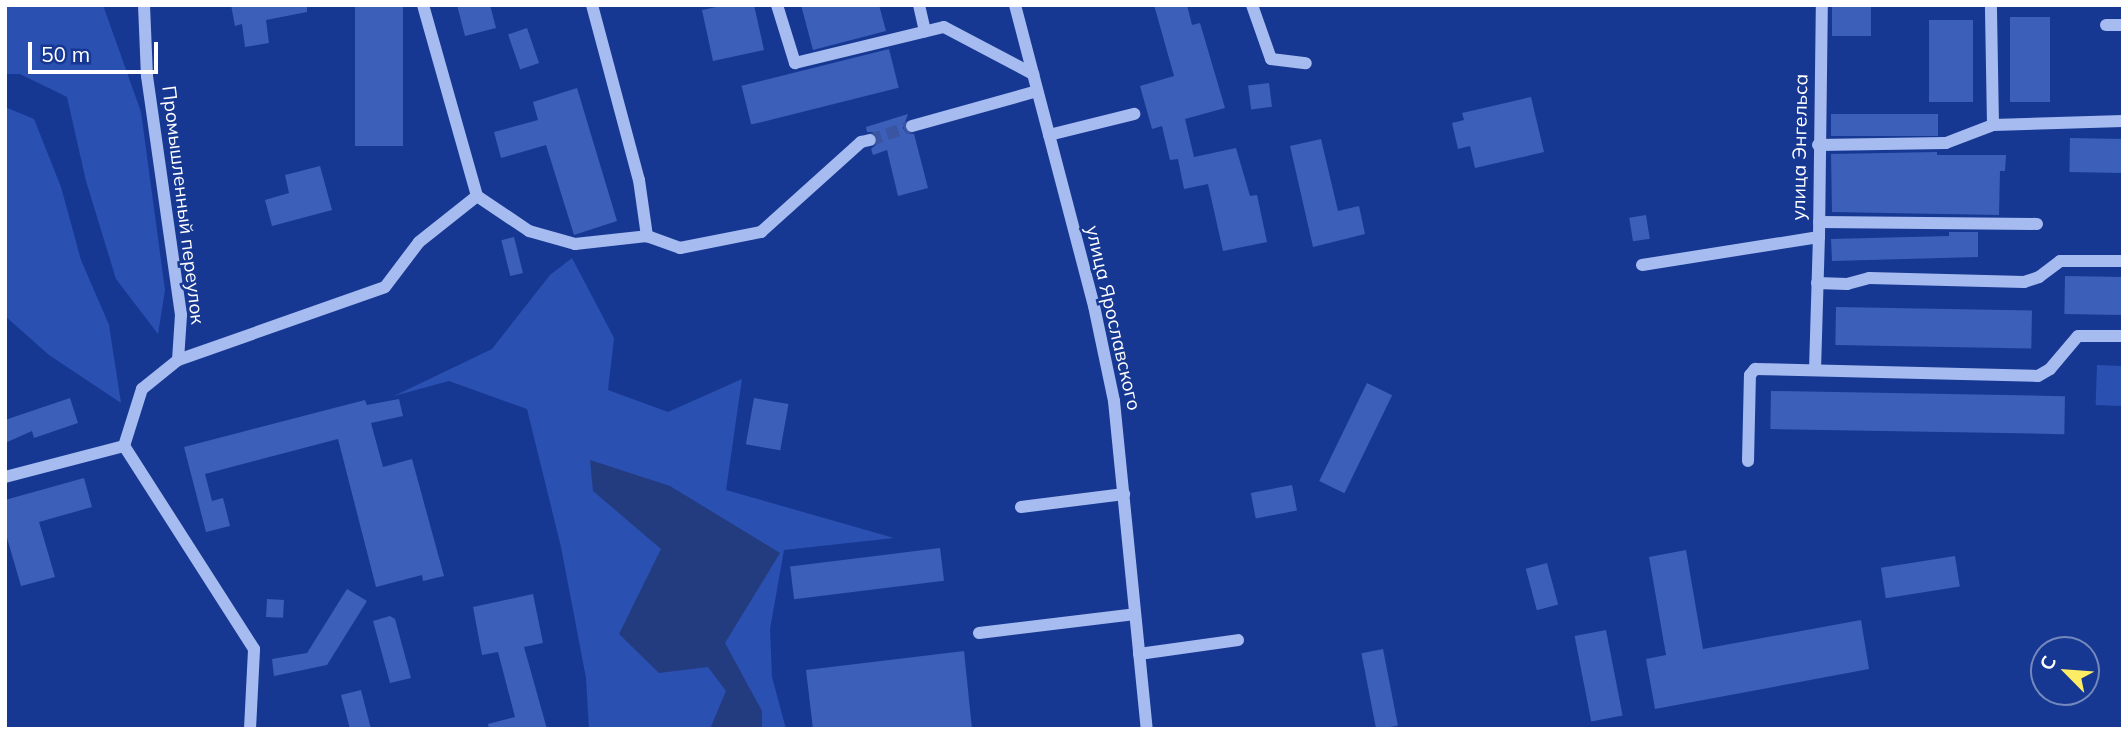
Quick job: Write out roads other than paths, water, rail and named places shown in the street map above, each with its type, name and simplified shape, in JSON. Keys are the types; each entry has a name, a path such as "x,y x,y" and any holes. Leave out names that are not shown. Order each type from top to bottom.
{"street":[{"name":"Промышленный переулок","path":"144,5 147,76 181,315 178,360"},
{"path":"424,5 477,196 529,231 575,244 647,236 680,247 761,232 861,142 870,140"},
{"path":"592,5 639,180 647,236"},
{"path":"778,5 795,63 944,27 1033,74"},
{"path":"919,5 925,32"},
{"name":"улица Ярославского","path":"1015,5 1094,306 1114,401 1147,729"},
{"path":"1252,5 1271,59 1306,63"},
{"name":"улица Энгельса","path":"1642,265 1819,237 1818,145 1822,5"},
{"path":"1991,5 1993,125"},
{"path":"2106,25 2123,25"},
{"path":"912,126 1037,91"},
{"path":"1049,135 1134,114"},
{"path":"1818,145 1946,143 1993,125 2123,121"},
{"path":"250,729 254,649 124,446 142,388 178,360 385,287 419,242 477,196"},
{"path":"1819,222 2037,224"},
{"path":"1815,370 1819,237"},
{"path":"1817,283 1847,284 1868,278 2024,282 2039,277 2060,261 2123,261"},
{"path":"1748,461 1752,370 2038,376 2050,369 2078,336 2123,336"},
{"path":"5,477 124,446"},
{"path":"1021,507 1124,494"},
{"path":"979,633 1135,614"},
{"path":"1139,654 1238,639"}],"tunnel":[{"path":"870,140 912,126"}]}
